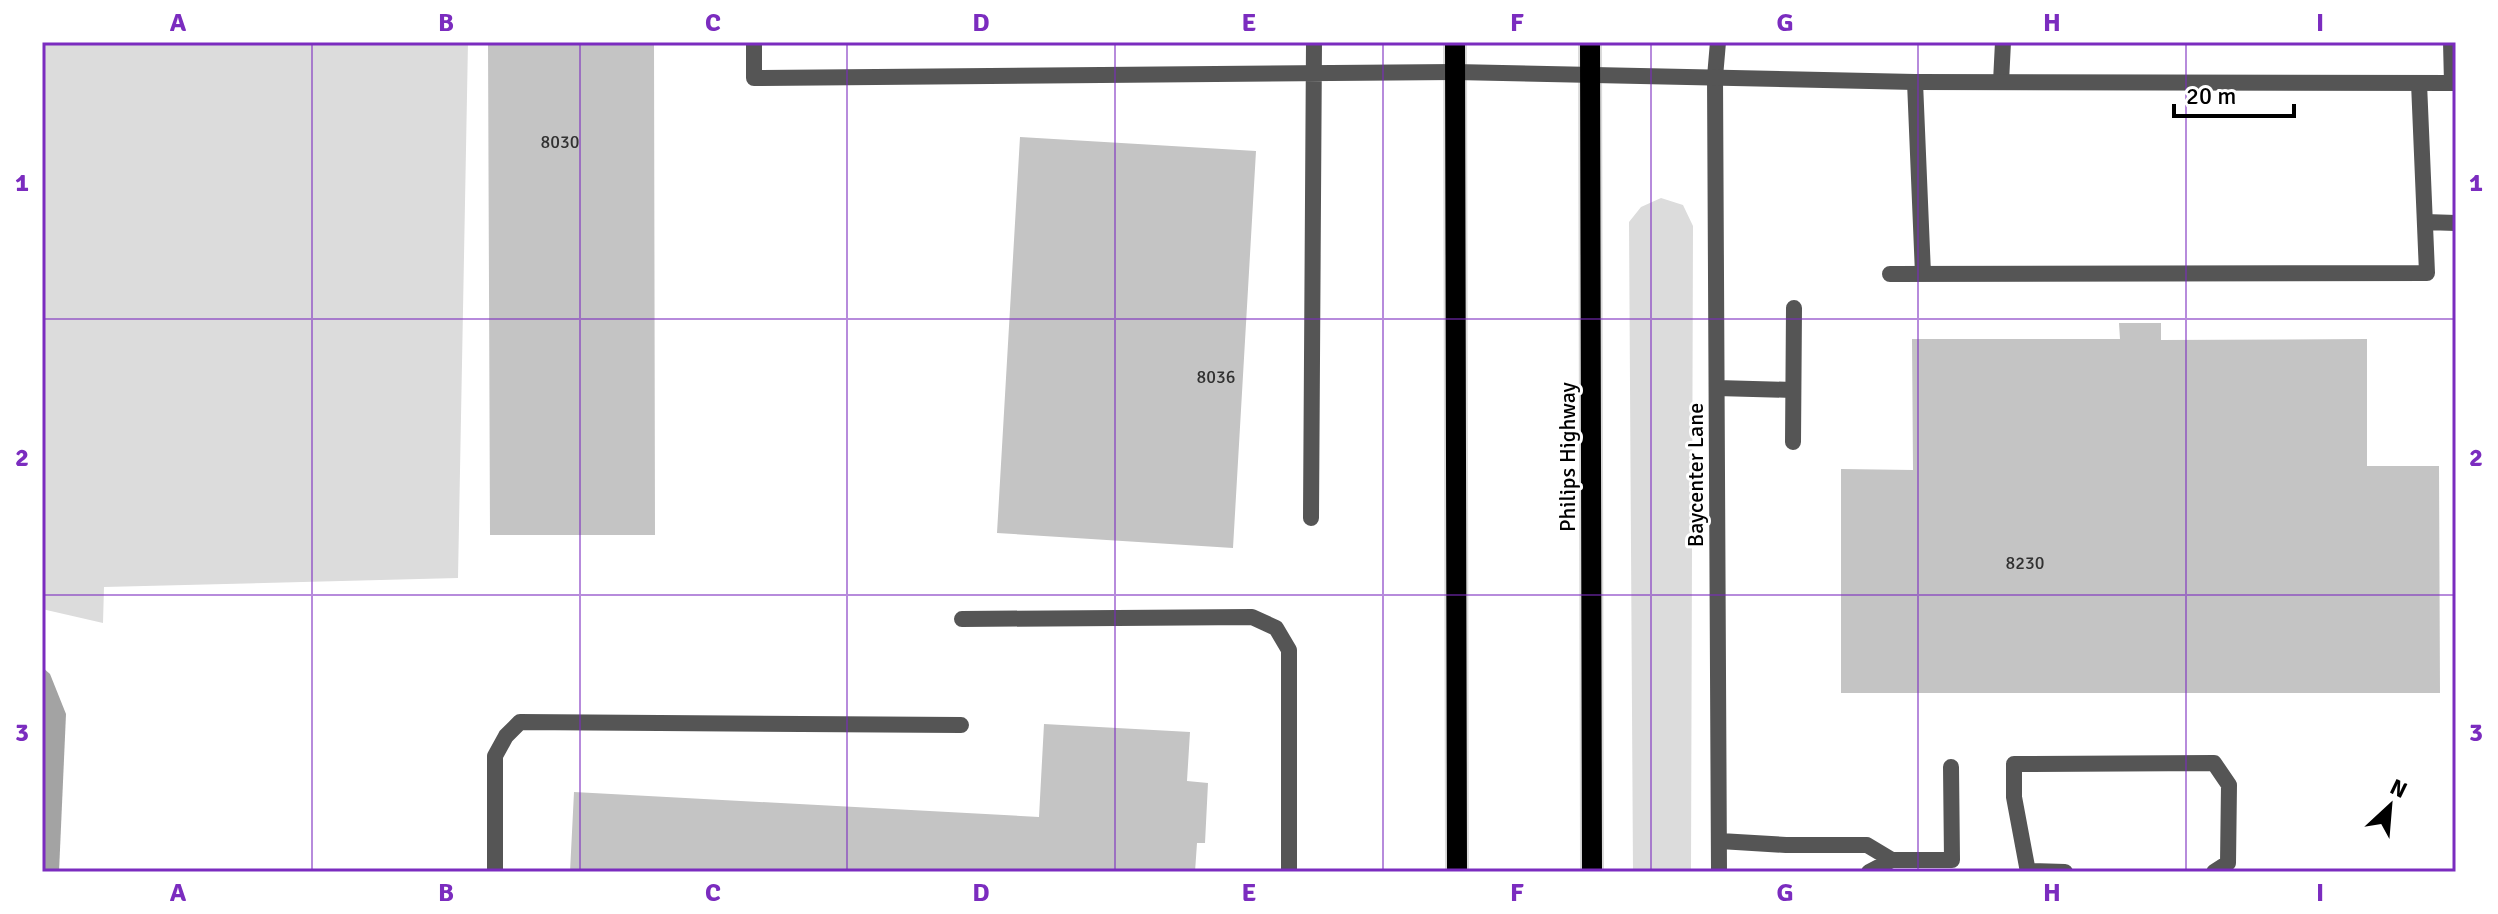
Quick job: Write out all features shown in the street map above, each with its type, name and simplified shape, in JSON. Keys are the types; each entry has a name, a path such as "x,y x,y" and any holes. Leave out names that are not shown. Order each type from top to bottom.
{"main road":[{"path":"1455,42 1457,872"},
{"name":"Philips Highway","path":"1590,42 1592,872"}],"street":[{"path":"754,42 754,78 1455,72 1915,82 2454,83 2451,42"},
{"path":"1311,518 1314,42"},
{"name":"Baycenter Lane","path":"1718,42 1715,77 1719,872"},
{"path":"2001,82 2003,42"},
{"path":"1915,82 1923,274"},
{"path":"1890,274 2427,273 2419,83"},
{"path":"2425,222 2456,223"},
{"path":"1793,442 1794,308"},
{"path":"1717,388 1793,390"},
{"path":"962,619 1252,617 1276,628 1289,650 1289,872"},
{"path":"495,872 495,756 506,736 520,722 961,725"},
{"path":"2065,872 2028,872 2014,797 2014,764 2214,763 2229,785 2228,863 2214,872"},
{"path":"1869,872 1892,860 1952,860 1951,767"},
{"path":"1720,841 1867,845 1892,860"}],"shaded area":[{"path":"42,42 468,42 458,578 104,587 103,623 42,609"},
{"path":"1661,198 1683,205 1693,226 1691,872 1633,872 1629,222 1641,207"},
{"path":"42,667 50,674 66,714 59,872 42,872"}],"building":[{"path":"488,42 654,42 655,535 490,535"},
{"path":"1020,137 1256,151 1233,548 997,533"},
{"path":"2119,323 2161,323 2161,340 2367,339 2367,466 2439,466 2440,693 1841,693 1841,469 1913,470 1912,339 2120,339"},
{"path":"1044,724 1190,732 1187,781 1208,783 1205,843 1197,843 1195,872 570,872 574,792 1039,817"}]}
